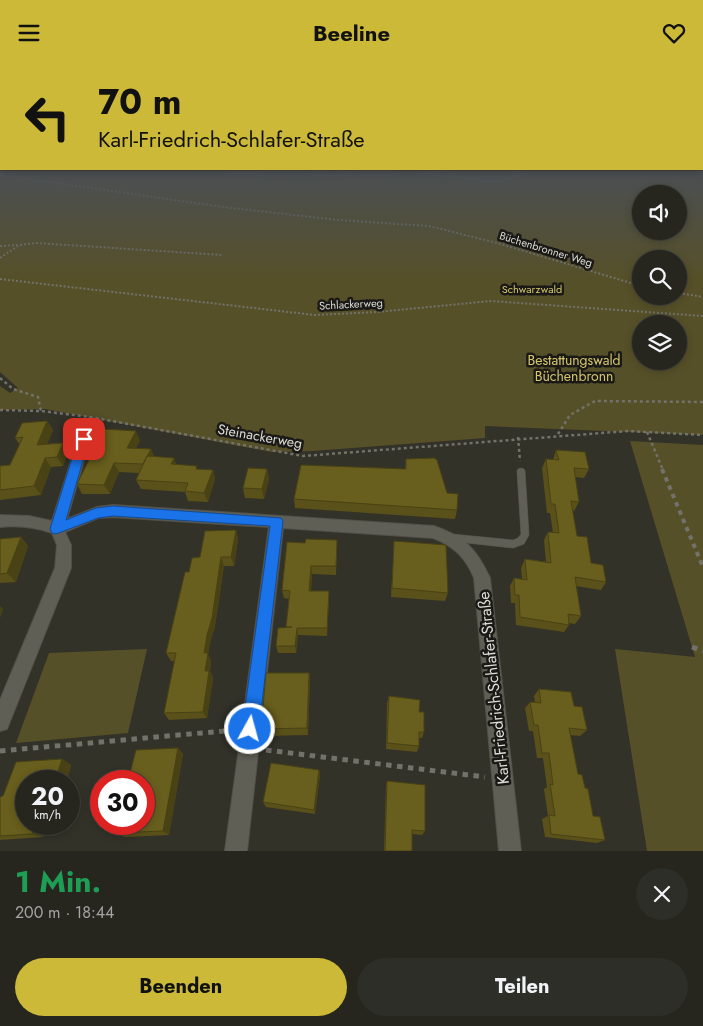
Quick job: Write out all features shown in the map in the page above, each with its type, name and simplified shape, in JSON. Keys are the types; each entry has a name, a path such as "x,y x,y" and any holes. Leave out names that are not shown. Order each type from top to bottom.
{"street":[{"path":"56,529 84,439"},
{"name":"Karl-Friedrich-Schlafer-Straße","path":"56,529 96,513 113,511 434,532 450,538 465,549 475,561 482,578 510,851"},
{"path":"0,521 17,519 38,521 56,529 64,545 63,568 0,722"},
{"path":"236,851 277,521"}],"lane":[{"name":"Karl-Friedrich-Schlafer-Straße","path":"450,538 513,544 521,541 525,535 521,471"}],"path":[{"name":"Büchenbronner Weg","path":"206,205 338,220 429,226 496,243 632,283"},
{"path":"0,246 36,243 90,245 222,255"},
{"path":"0,258 19,245"},
{"name":"Schlackerweg","path":"0,279 315,315 377,312 491,301 703,316"},
{"path":"687,294 703,297"},
{"path":"0,378 13,389 38,397 41,411"},
{"path":"558,435 570,415 595,401 703,402"},
{"name":"Steinackerweg","path":"0,411 41,411 90,417 303,456 518,437 628,431 703,435"},
{"path":"648,432 703,567"},
{"path":"518,437 521,471"},
{"path":"692,647 703,651"},
{"path":"0,751 250,729"},
{"path":"249,749 503,779"}],"green space":[{"path":"0,205 632,205 632,240 687,240 687,205 703,205 703,435 485,426 485,438 312,451 272,452 45,409 0,410 0,386 10,393 18,388 0,372"},
{"path":"630,441 703,445 703,851 647,851 615,649 695,657"},
{"path":"147,649 128,733 16,743 49,653"}],"building":[{"path":"47,421 37,445 63,443 57,457 45,458 34,486 0,490 0,466 10,465 23,437 15,438 22,423"},
{"path":"103,429 136,431 127,448 151,449 143,464 114,463 104,485 77,484 95,448 91,448"},
{"path":"556,450 585,452 589,469 574,468 579,502 571,501 577,536 587,537 591,563 603,565 606,582 575,577 581,616 568,614 569,625 520,617 519,595 515,595 514,578 527,580 525,559 551,563 548,532 559,533 555,504 551,504 546,459 559,460"},
{"path":"147,456 174,458 171,464 197,466 196,469 213,470 204,493 185,491 188,483 136,480"},
{"path":"434,458 437,460 447,493 458,494 457,510 294,499 301,465 406,469 406,459"},
{"path":"248,468 267,469 262,489 243,488"},
{"path":"236,530 231,557 221,557 212,618 204,653 208,653 205,671 209,671 203,712 164,713 176,653 166,653 185,572 189,572 192,558 200,557 205,531"},
{"path":"21,537 7,573 0,574 0,539"},
{"path":"306,539 337,540 336,566 311,566 309,591 329,591 327,628 297,628 295,646 276,646 278,628 292,627 286,627 290,591 282,590 287,542 305,543"},
{"path":"394,541 446,545 448,593 392,588"},
{"path":"266,673 309,673 307,728 261,729"},
{"path":"539,689 571,692 574,706 582,707 587,730 569,728 578,774 582,775 585,788 588,789 593,816 600,817 605,840 551,834 549,815 555,816 550,784 553,785 549,753 542,753 538,725 534,725 530,702 541,703"},
{"path":"389,696 420,700 419,712 424,712 424,732 419,732 419,746 387,743"},
{"path":"178,748 163,831 155,831 155,770 131,770 136,750"},
{"path":"62,759 58,770 15,770 16,835 0,836 0,797 3,796 16,762"},
{"path":"271,763 319,770 314,810 263,802"},
{"path":"387,781 425,785 425,831 412,830 412,851 385,851"}],"route":[{"path":"84,439 56,529 96,513 113,511 277,521 250,729"}],"park label":[{"name":"Schwarzwald","path":"532,289"},
{"name":"Bestattungswald Büchenbronn","path":"574,368"}]}
